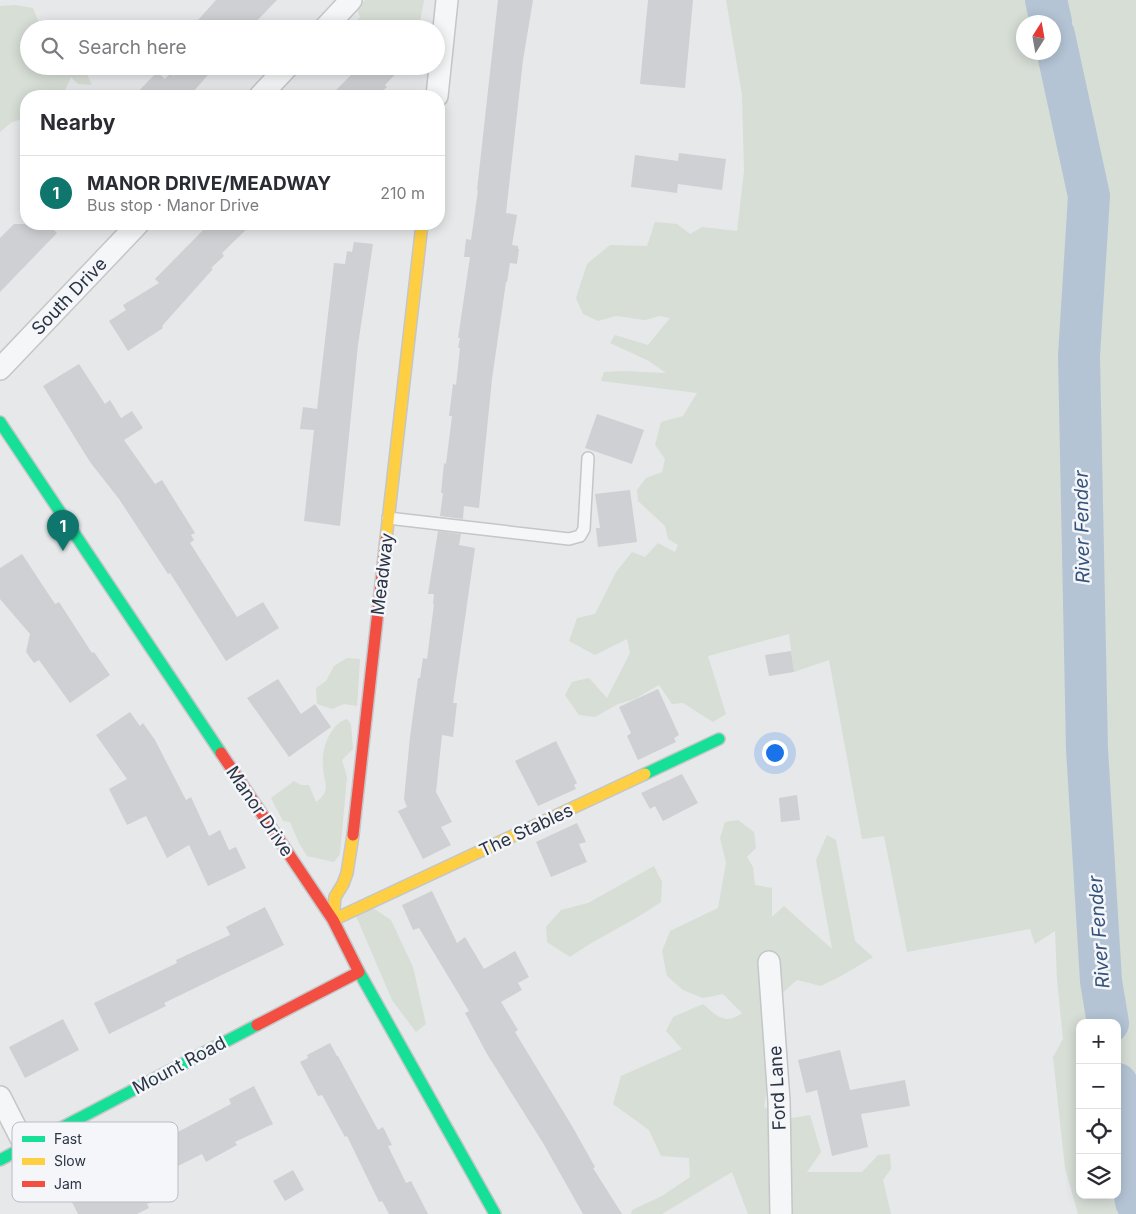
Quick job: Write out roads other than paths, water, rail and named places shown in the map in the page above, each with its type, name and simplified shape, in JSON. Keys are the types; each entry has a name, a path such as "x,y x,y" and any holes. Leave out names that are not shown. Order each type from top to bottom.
{"street":[{"path":"332,20 351,0"},
{"path":"445,20 447,0"},
{"path":"266,90 280,75"},
{"path":"437,90 438,75"},
{"name":"South Drive","path":"0,369 132,230"},
{"name":"Meadway","path":"333,920 335,897 347,873 362,756 421,230"},
{"name":"Manor Drive","path":"0,422 333,920 359,972 495,1214"},
{"name":"The Stables","path":"333,920 719,739"},
{"name":"Ford Lane","path":"769,962 778,1101 781,1214"},
{"name":"Mount Road","path":"71,1122 359,972"},
{"path":"0,1097 13,1122"},
{"name":"Mount Road","path":"0,1160 12,1153"}],"lane":[{"path":"388,518 569,539 580,536 584,529 588,458"}],"waterway":[{"name":"River Fender","path":"1046,0 1049,15"},
{"name":"River Fender","path":"1059,60 1089,196 1079,356 1087,749 1101,981 1107,1019"},
{"name":"River Fender","path":"1121,1109 1136,1202"}],"place":[{"name":"MANOR DRIVE/MEADWAY","path":"63,551"}]}
